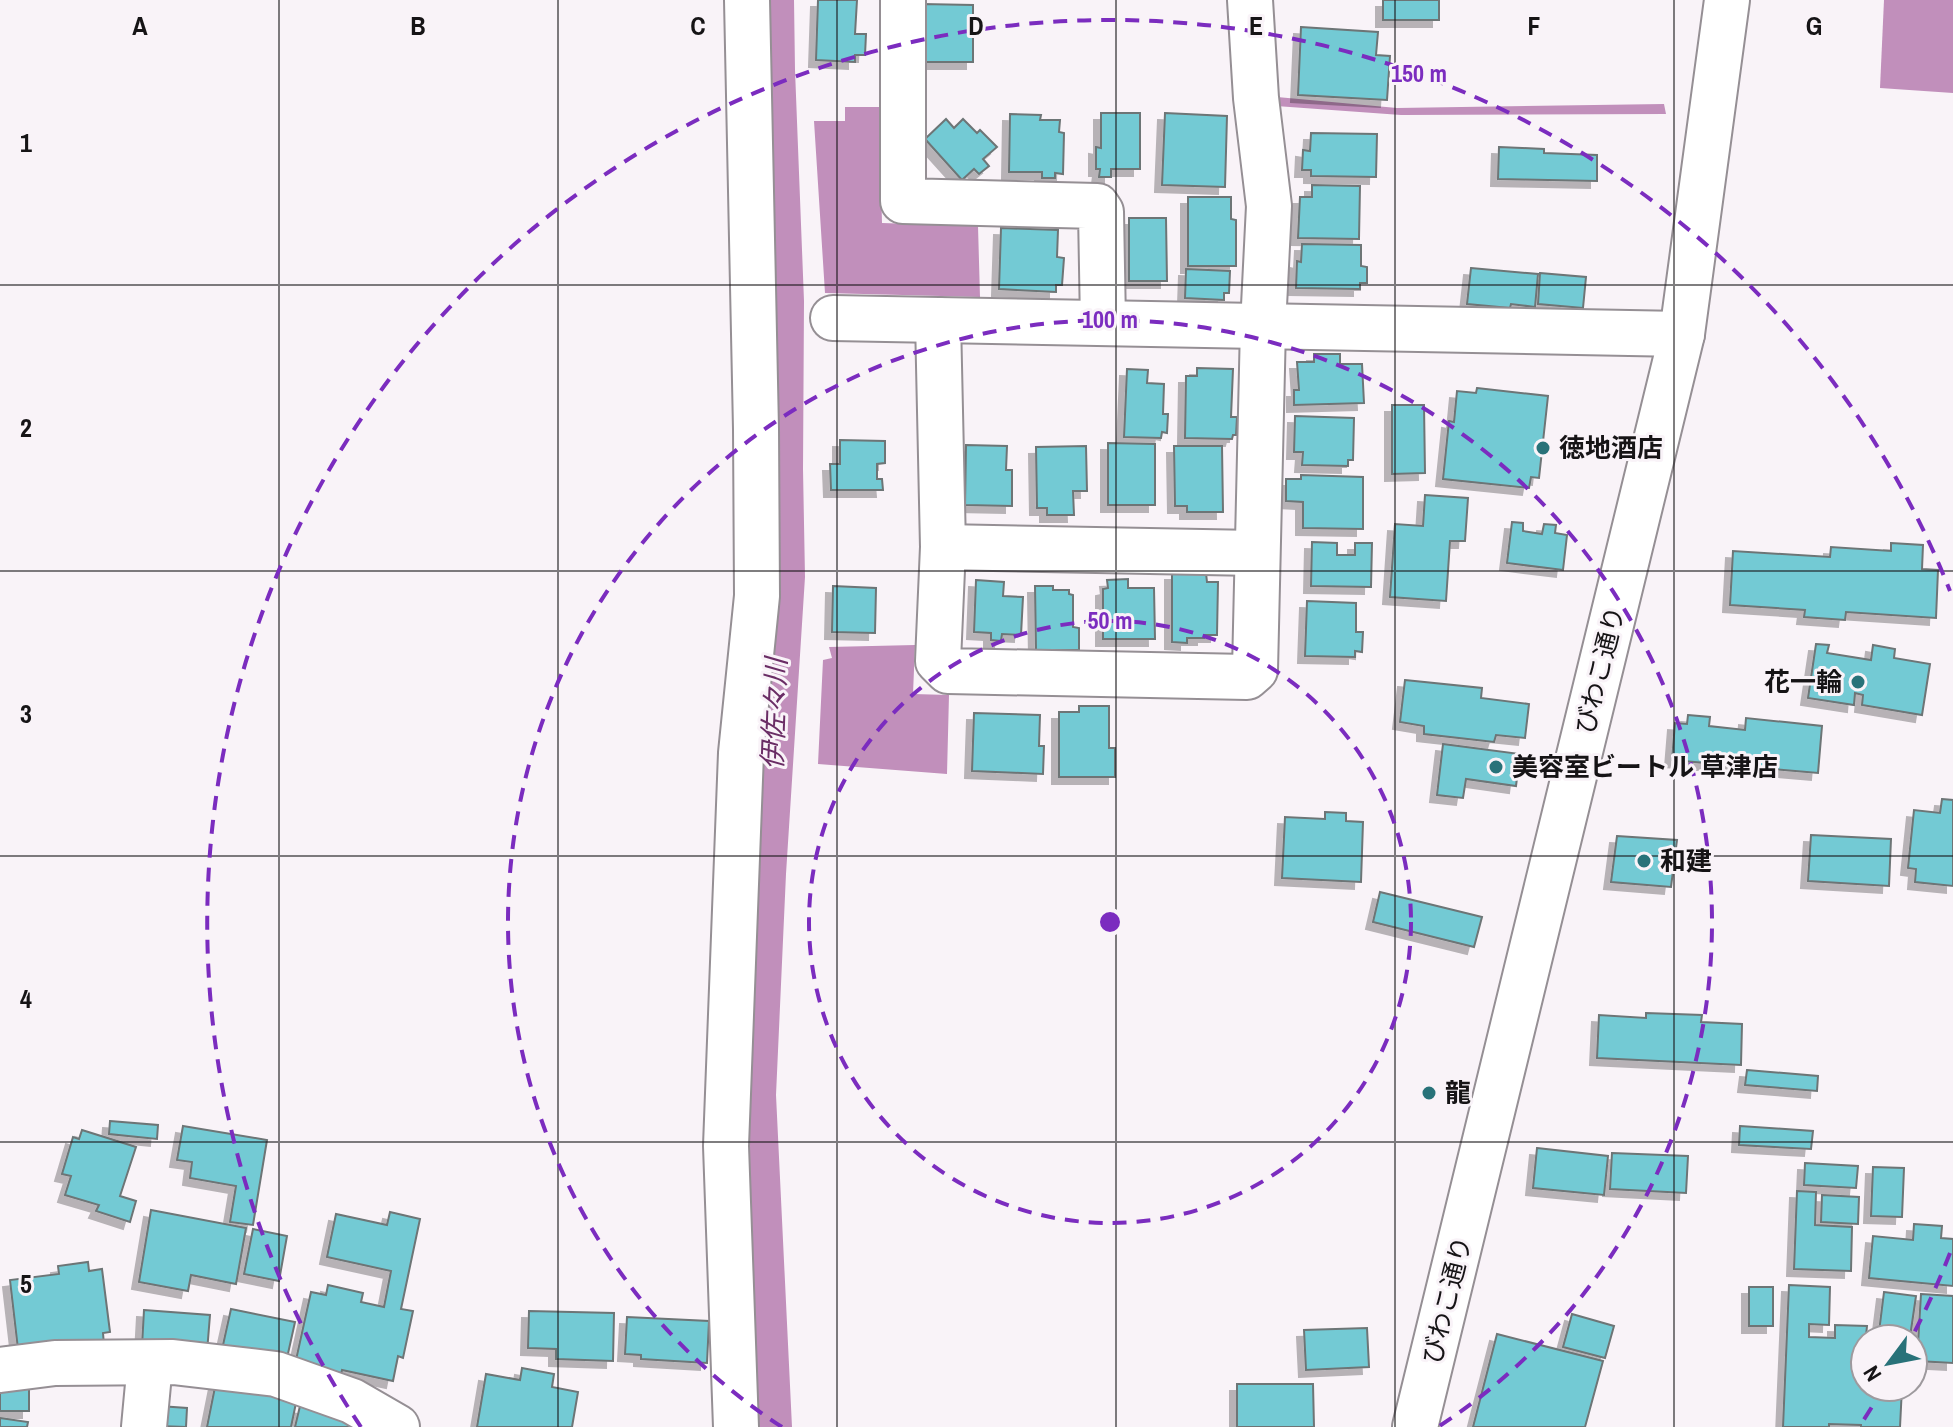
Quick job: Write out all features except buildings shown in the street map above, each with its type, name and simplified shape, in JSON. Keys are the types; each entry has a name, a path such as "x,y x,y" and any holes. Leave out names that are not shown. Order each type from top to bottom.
{"street":[{"path":"736,1427 726,1146 741,753 757,596 747,0"},
{"path":"903,0 903,201 1097,206 1101,212 1103,323"},
{"path":"938,320 943,547 938,661 948,671 1247,677 1255,670 1256,553 1269,206 1256,98 1250,0"},
{"name":"びわこ通り","path":"1415,1427 1682,334 1727,0"},
{"path":"833,318 1682,334"},
{"path":"943,547 1256,553"},
{"path":"0,1370 55,1363 173,1362 276,1374 352,1401 397,1427"},
{"path":"144,1427 150,1363"}],"water":[{"name":"伊佐々川","path":"760,0 794,0 804,301 805,577 776,1095 792,1427 755,1427 744,1258"},
{"path":"1884,0 1953,0 1953,93 1880,88"},
{"path":"1277,97 1397,108 1664,104 1666,114 1401,115 1276,106"},
{"path":"845,107 879,107 882,223 978,226 980,297 825,293 814,121 845,121"},
{"path":"915,645 913,694 949,695 947,774 818,764 823,660 832,658 829,647"}],"place":[{"name":"徳地酒店","path":"1543,448"},
{"name":"花一輪","path":"1858,682"},
{"name":"美容室ビートル 草津店","path":"1496,767"},
{"name":"和建","path":"1644,861"},
{"name":"龍","path":"1429,1093"}]}
